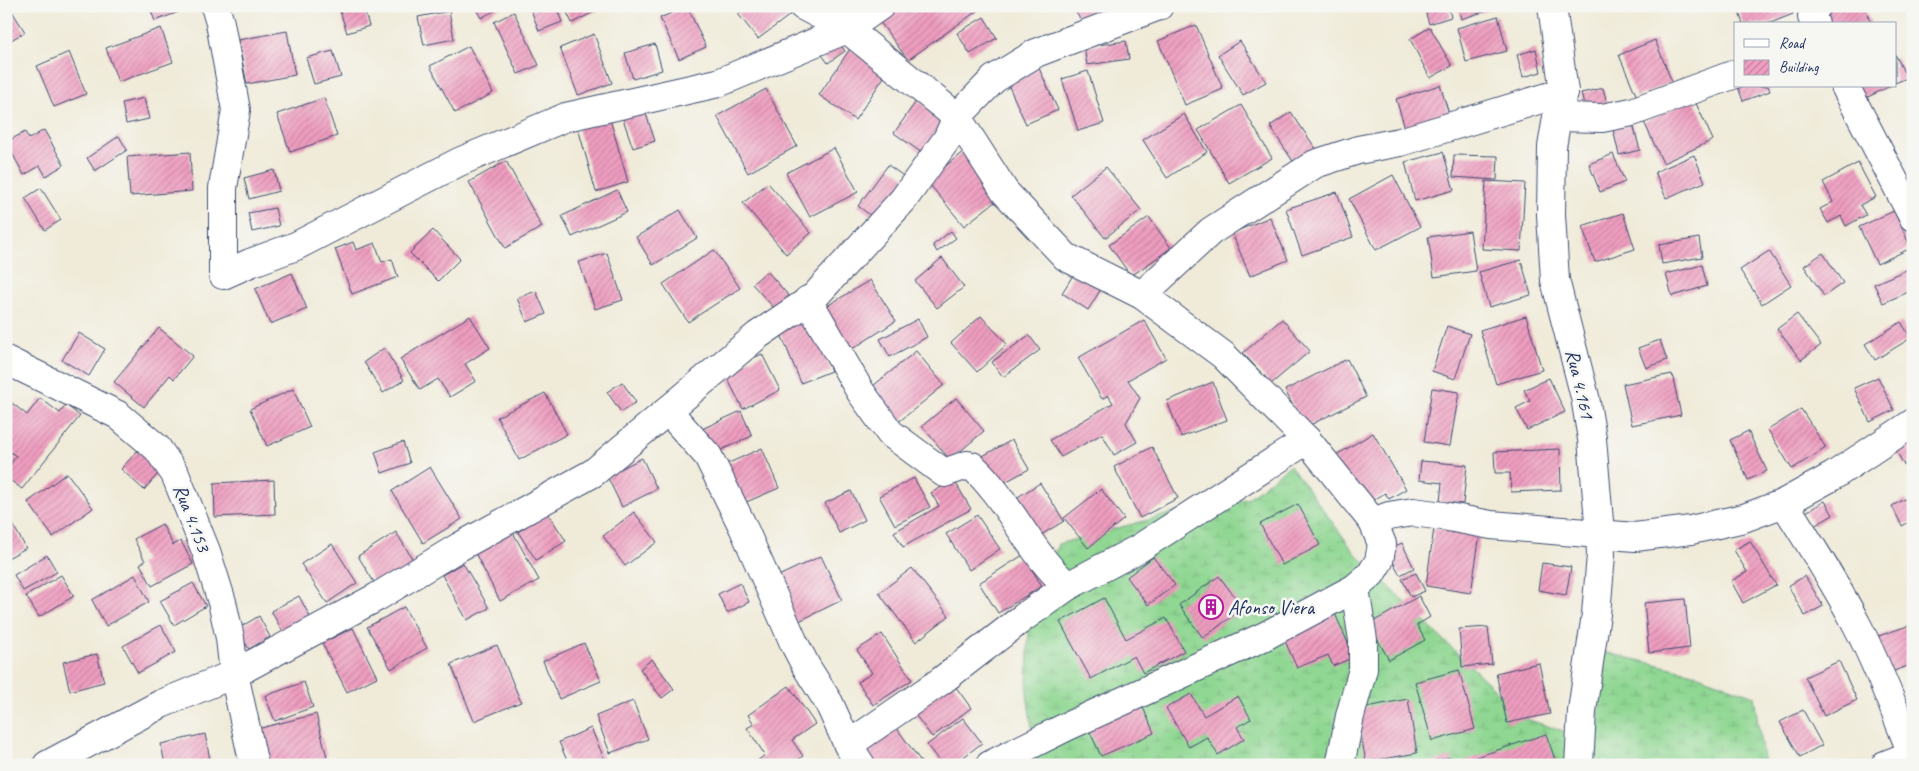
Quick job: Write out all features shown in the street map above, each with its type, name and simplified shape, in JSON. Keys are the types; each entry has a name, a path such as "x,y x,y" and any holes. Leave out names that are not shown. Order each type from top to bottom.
{"street":[{"path":"215,6 220,22 236,110 223,188 223,275 296,246 459,162 566,117 718,83 847,30 880,6"},
{"path":"803,6 847,30 956,117 1006,192 1066,257 1142,295 1223,355 1307,440 1372,522 1382,544 1379,561 1372,574 1355,588 1265,636 1066,727 990,765"},
{"path":"47,765 161,704 234,674 377,597 459,547 593,473 758,336 814,297 903,200 947,139 956,117 994,79 1036,54 1159,6"},
{"name":"Rua 4.161","path":"1552,6 1560,104 1552,147 1551,215 1556,280 1585,397 1592,438 1601,555 1596,614 1582,711 1579,765"},
{"path":"1814,22 1812,16 1813,10 1817,6"},
{"path":"1142,295 1210,231 1316,164 1358,150 1400,142 1560,104 1602,118 1632,112 1734,74"},
{"path":"1846,88 1913,217"},
{"path":"808,300 860,391 890,433 944,473 967,465 972,466 1001,501 1054,574 1068,586"},
{"name":"Rua 4.153","path":"6,360 118,415 157,448 175,474 206,551 222,602 230,638 234,674 254,765"},
{"path":"668,411 691,435 712,464 743,527 806,668 829,703 854,755 941,681 1024,617 1068,586 1138,549 1307,440"},
{"path":"1372,522 1389,516 1413,512 1491,525 1635,537 1691,530 1744,518 1784,503 1833,476 1913,423"},
{"path":"1784,503 1828,573 1858,627 1912,754 1884,765"},
{"path":"1340,765 1350,716 1363,669 1363,640 1355,588"}],"green space":[{"path":"1290,465 1355,553 1526,719 1597,742 1603,652 1693,673 1754,696 1764,765 1039,765 1027,694 1029,618 1058,544 1200,506 1247,499"}],"building":[{"path":"149,6 194,6 155,21"},
{"path":"354,6 363,6 369,26 347,33 340,11"},
{"path":"474,6 503,6 481,18"},
{"path":"540,6 556,6 562,22 539,31 531,10"},
{"path":"564,6 597,6 598,10 572,23"},
{"path":"687,6 706,47 679,59 660,18"},
{"path":"749,6 783,6 790,15 758,39 738,14"},
{"path":"893,6 984,6 908,60 877,18"},
{"path":"1072,6 1123,6 1087,30"},
{"path":"1448,6 1451,17 1429,24 1424,7"},
{"path":"1458,6 1499,6 1499,7 1461,19"},
{"path":"1737,6 1790,6 1793,14 1773,22 1742,22"},
{"path":"1827,6 1864,6 1870,22 1826,22 1822,8"},
{"path":"10,8 25,32 6,43 6,11"},
{"path":"449,11 454,39 424,45 418,17"},
{"path":"514,12 539,65 518,74 494,22"},
{"path":"1498,16 1507,51 1466,62 1457,28"},
{"path":"984,17 997,38 970,54 957,33"},
{"path":"1196,25 1223,89 1185,105 1158,41"},
{"path":"1430,27 1452,66 1430,78 1410,39"},
{"path":"161,28 173,62 118,82 106,48"},
{"path":"287,31 295,75 247,84 238,40"},
{"path":"594,34 612,83 578,95 560,48"},
{"path":"836,39 845,51 828,63 819,51"},
{"path":"1655,40 1672,82 1637,97 1619,55"},
{"path":"1126,41 1129,59 1087,65 1084,47"},
{"path":"1240,41 1266,82 1243,95 1218,55"},
{"path":"655,44 662,70 633,79 625,53"},
{"path":"469,46 493,93 455,113 430,66"},
{"path":"850,49 886,74 855,120 819,95"},
{"path":"1536,49 1541,72 1523,77 1517,55"},
{"path":"333,51 341,77 314,84 306,58"},
{"path":"69,52 86,94 54,107 37,66"},
{"path":"1896,56 1907,78 1896,83"},
{"path":"1038,66 1058,110 1026,124 1006,80"},
{"path":"1088,71 1104,123 1078,131 1062,79"},
{"path":"1440,85 1450,117 1406,131 1396,99"},
{"path":"1603,88 1607,103 1585,109 1581,93"},
{"path":"1738,88 1769,88 1770,91 1743,101"},
{"path":"1856,88 1886,88 1862,100"},
{"path":"766,89 797,146 748,173 717,116"},
{"path":"144,98 149,119 126,124 122,103"},
{"path":"324,98 337,136 290,152 277,114"},
{"path":"1694,99 1713,140 1663,163 1644,122"},
{"path":"917,100 946,120 922,153 894,133"},
{"path":"1241,105 1272,158 1229,183 1198,130"},
{"path":"644,108 655,141 633,148 622,116"},
{"path":"1291,112 1318,152 1296,166 1270,126"},
{"path":"1184,114 1207,152 1167,178 1143,140"},
{"path":"610,119 628,182 596,192 578,128"},
{"path":"1633,124 1640,150 1619,155 1613,129"},
{"path":"44,130 64,165 46,176 40,166 24,175 6,142 25,132 29,139"},
{"path":"119,136 127,150 95,171 87,158"},
{"path":"834,148 858,192 810,217 786,173"},
{"path":"964,151 1001,197 964,226 927,181"},
{"path":"190,152 192,191 130,196 127,157"},
{"path":"1443,152 1454,190 1415,201 1405,162"},
{"path":"1613,154 1625,182 1600,192 1589,164"},
{"path":"1454,155 1498,156 1497,180 1453,177"},
{"path":"1694,155 1705,182 1666,198 1655,172"},
{"path":"506,161 542,227 505,248 469,182"},
{"path":"1858,163 1876,197 1860,205 1866,215 1846,226 1841,216 1828,223 1820,209 1833,202 1823,182"},
{"path":"888,165 909,180 878,221 858,206"},
{"path":"1106,167 1141,210 1105,238 1071,195"},
{"path":"274,170 279,191 249,199 244,178"},
{"path":"1393,175 1420,227 1376,250 1349,199"},
{"path":"1486,181 1525,183 1521,251 1482,249"},
{"path":"768,183 811,233 786,254 743,203"},
{"path":"41,188 61,220 45,230 25,198"},
{"path":"617,190 627,212 572,237 562,216"},
{"path":"1337,192 1353,237 1302,255 1286,209"},
{"path":"275,208 279,226 252,232 248,213"},
{"path":"680,210 697,238 653,265 636,237"},
{"path":"1894,211 1911,248 1877,264 1859,227"},
{"path":"1623,213 1635,249 1595,262 1582,226"},
{"path":"1149,217 1171,248 1131,276 1109,245"},
{"path":"1270,217 1288,260 1250,276 1232,233"},
{"path":"433,230 460,259 438,281 410,253"},
{"path":"951,231 956,238 937,252 933,245"},
{"path":"1470,231 1476,271 1434,277 1428,237"},
{"path":"1699,238 1702,257 1662,264 1659,245"},
{"path":"353,242 356,250 375,243 382,262 392,259 398,277 352,294 335,249"},
{"path":"714,250 740,288 688,322 663,284"},
{"path":"1769,251 1791,285 1762,304 1740,270"},
{"path":"607,253 623,300 595,309 579,262"},
{"path":"1823,253 1843,283 1824,296 1804,266"},
{"path":"942,258 964,287 937,308 915,281"},
{"path":"1521,260 1531,295 1489,307 1479,272"},
{"path":"1702,265 1707,286 1672,296 1666,274"},
{"path":"1913,267 1913,290 1883,303 1874,284"},
{"path":"767,271 789,296 775,309 752,284"},
{"path":"1075,272 1101,289 1088,310 1062,293"},
{"path":"292,273 307,309 270,324 255,289"},
{"path":"870,280 896,321 849,351 822,309"},
{"path":"536,291 546,314 527,322 517,298"},
{"path":"808,314 831,371 801,383 778,327"},
{"path":"1797,314 1821,345 1801,360 1777,329"},
{"path":"470,316 490,348 465,364 476,381 450,397 438,379 420,390 400,359"},
{"path":"981,316 1007,344 977,372 951,343"},
{"path":"1526,316 1542,370 1496,384 1480,330"},
{"path":"918,319 927,337 890,357 880,339"},
{"path":"1282,319 1310,351 1271,384 1243,353"},
{"path":"1144,320 1166,358 1128,380 1140,398 1126,423 1137,442 1114,455 1102,434 1061,457 1050,440 1113,403 1108,395 1102,399 1078,358"},
{"path":"1901,322 1911,338 1875,360 1865,344"},
{"path":"1447,326 1470,334 1455,379 1432,371"},
{"path":"159,328 193,356 174,379 170,375 144,407 114,382"},
{"path":"79,333 105,349 89,376 62,360"},
{"path":"1029,335 1040,350 1003,377 992,362"},
{"path":"1660,340 1667,360 1646,368 1638,348"},
{"path":"384,348 404,380 383,393 364,362"},
{"path":"916,351 944,385 896,424 868,390"},
{"path":"762,354 780,390 743,409 724,372"},
{"path":"1347,359 1366,397 1304,428 1285,390"},
{"path":"1672,374 1681,415 1632,425 1623,384"},
{"path":"1878,377 1894,410 1870,422 1854,388"},
{"path":"1549,378 1565,412 1527,430 1516,408 1530,401 1524,390"},
{"path":"622,382 636,402 621,412 607,392"},
{"path":"1213,382 1227,420 1181,437 1167,401"},
{"path":"1432,388 1459,392 1450,446 1424,442"},
{"path":"293,389 310,427 267,446 250,409"},
{"path":"545,393 567,434 519,460 497,417"},
{"path":"40,398 60,413 66,405 80,416 22,489 6,477 6,470 16,456 6,449 6,411 12,403 27,415"},
{"path":"956,398 984,431 950,460 922,426"},
{"path":"1801,409 1826,448 1792,469 1768,430"},
{"path":"741,411 752,436 712,454 702,429"},
{"path":"1913,429 1913,459 1904,465 1891,442"},
{"path":"1748,431 1767,471 1748,480 1730,440"},
{"path":"1373,433 1406,489 1389,499 1385,493 1362,507 1333,457"},
{"path":"1012,440 1029,469 996,487 979,458"},
{"path":"403,442 410,463 382,473 375,452"},
{"path":"1152,447 1178,498 1140,518 1114,467"},
{"path":"762,448 779,488 737,506 720,467"},
{"path":"1560,449 1561,490 1511,492 1510,473 1495,473 1494,452"},
{"path":"138,450 161,470 144,490 121,469"},
{"path":"642,458 657,489 622,507 607,476"},
{"path":"1421,461 1467,465 1463,504 1440,502 1442,483 1419,480"},
{"path":"430,467 462,519 423,543 392,491"},
{"path":"67,473 93,508 53,537 28,502"},
{"path":"914,478 930,507 895,525 879,496"},
{"path":"274,480 275,514 215,517 214,483"},
{"path":"954,480 971,509 903,547 894,532 939,506 931,493"},
{"path":"1040,483 1064,521 1036,538 1013,500"},
{"path":"1101,489 1124,519 1088,548 1064,518"},
{"path":"851,491 865,520 839,533 825,503"},
{"path":"1905,499 1913,513 1913,520 1902,526 1892,506"},
{"path":"1825,501 1833,515 1814,526 1806,512"},
{"path":"1298,504 1320,545 1282,565 1260,524"},
{"path":"547,512 566,541 536,560 518,532"},
{"path":"634,512 657,542 625,566 603,536"},
{"path":"977,515 1000,549 969,570 946,534"},
{"path":"9,518 26,548 8,558 6,519"},
{"path":"162,524 173,545 181,541 193,564 152,586 140,564 145,561 134,539"},
{"path":"510,527 539,580 500,601 472,547"},
{"path":"1434,528 1480,534 1471,593 1426,586"},
{"path":"396,532 418,568 380,592 358,556"},
{"path":"1750,541 1776,585 1743,603 1731,581 1747,572 1734,550"},
{"path":"1402,543 1414,568 1400,575 1387,550"},
{"path":"332,544 357,583 327,603 301,564"},
{"path":"47,555 57,572 23,591 14,575"},
{"path":"1023,555 1042,586 998,613 979,583"},
{"path":"821,556 842,600 793,624 772,579"},
{"path":"1153,557 1175,585 1148,605 1127,577"},
{"path":"463,563 489,608 467,620 442,575"},
{"path":"1542,563 1571,567 1566,595 1538,590"},
{"path":"912,568 949,616 916,642 879,593"},
{"path":"1416,573 1425,591 1411,597 1402,579"},
{"path":"61,575 74,596 39,617 26,596"},
{"path":"135,575 149,602 106,626 92,600"},
{"name":"Afonso Viera","path":"1219,576 1243,608 1203,638 1179,605"},
{"path":"1805,576 1823,606 1805,616 1788,586"},
{"path":"193,583 206,606 174,625 160,601"},
{"path":"740,583 749,602 727,613 718,594"},
{"path":"299,596 310,617 283,632 271,611"},
{"path":"1419,596 1430,617 1417,625 1425,640 1389,660 1369,624"},
{"path":"1104,598 1126,639 1166,618 1184,651 1143,673 1134,656 1091,679 1060,622"},
{"path":"1685,599 1690,648 1649,653 1644,603"},
{"path":"404,607 427,648 391,669 367,627"},
{"path":"1333,609 1354,657 1333,666 1328,655 1297,668 1281,632"},
{"path":"259,616 270,637 249,649 237,629"},
{"path":"1913,624 1913,664 1886,674 1873,638"},
{"path":"161,625 176,652 138,673 123,646"},
{"path":"1488,627 1492,664 1462,667 1459,629"},
{"path":"353,628 377,677 347,692 322,643"},
{"path":"882,634 912,680 873,705 858,682 872,673 857,650"},
{"path":"584,643 601,681 559,699 543,661"},
{"path":"497,645 521,702 474,721 451,664"},
{"path":"97,654 104,682 70,691 63,662"},
{"path":"652,659 674,689 662,698 640,669"},
{"path":"1839,661 1857,700 1824,716 1805,677"},
{"path":"1539,663 1550,714 1507,723 1496,673"},
{"path":"1459,670 1475,729 1432,741 1415,682"},
{"path":"304,682 313,707 275,721 265,696"},
{"path":"953,683 971,708 932,737 913,712"},
{"path":"789,686 815,724 792,740 803,756 791,765 752,765 765,755 747,728 754,724 748,715"},
{"path":"1191,694 1204,716 1238,696 1251,719 1237,727 1244,739 1218,755 1207,737 1189,747 1166,708"},
{"path":"1408,699 1417,753 1366,762 1356,709"},
{"path":"633,701 648,739 610,753 596,716"},
{"path":"1142,705 1154,733 1101,756 1088,728"},
{"path":"1803,710 1822,745 1800,757 1780,722"},
{"path":"316,714 327,757 299,765 266,765 257,729"},
{"path":"963,718 982,743 953,765 942,765 927,745"},
{"path":"893,723 922,763 920,765 871,765 859,747"},
{"path":"591,728 606,763 601,765 569,765 559,742"},
{"path":"205,734 211,765 165,765 161,744"},
{"path":"1546,734 1557,765 1462,765 1461,762"},
{"path":"1451,757 1453,765 1424,764"}],"place":[{"name":"Afonso Viera","path":"1211,607"}]}
